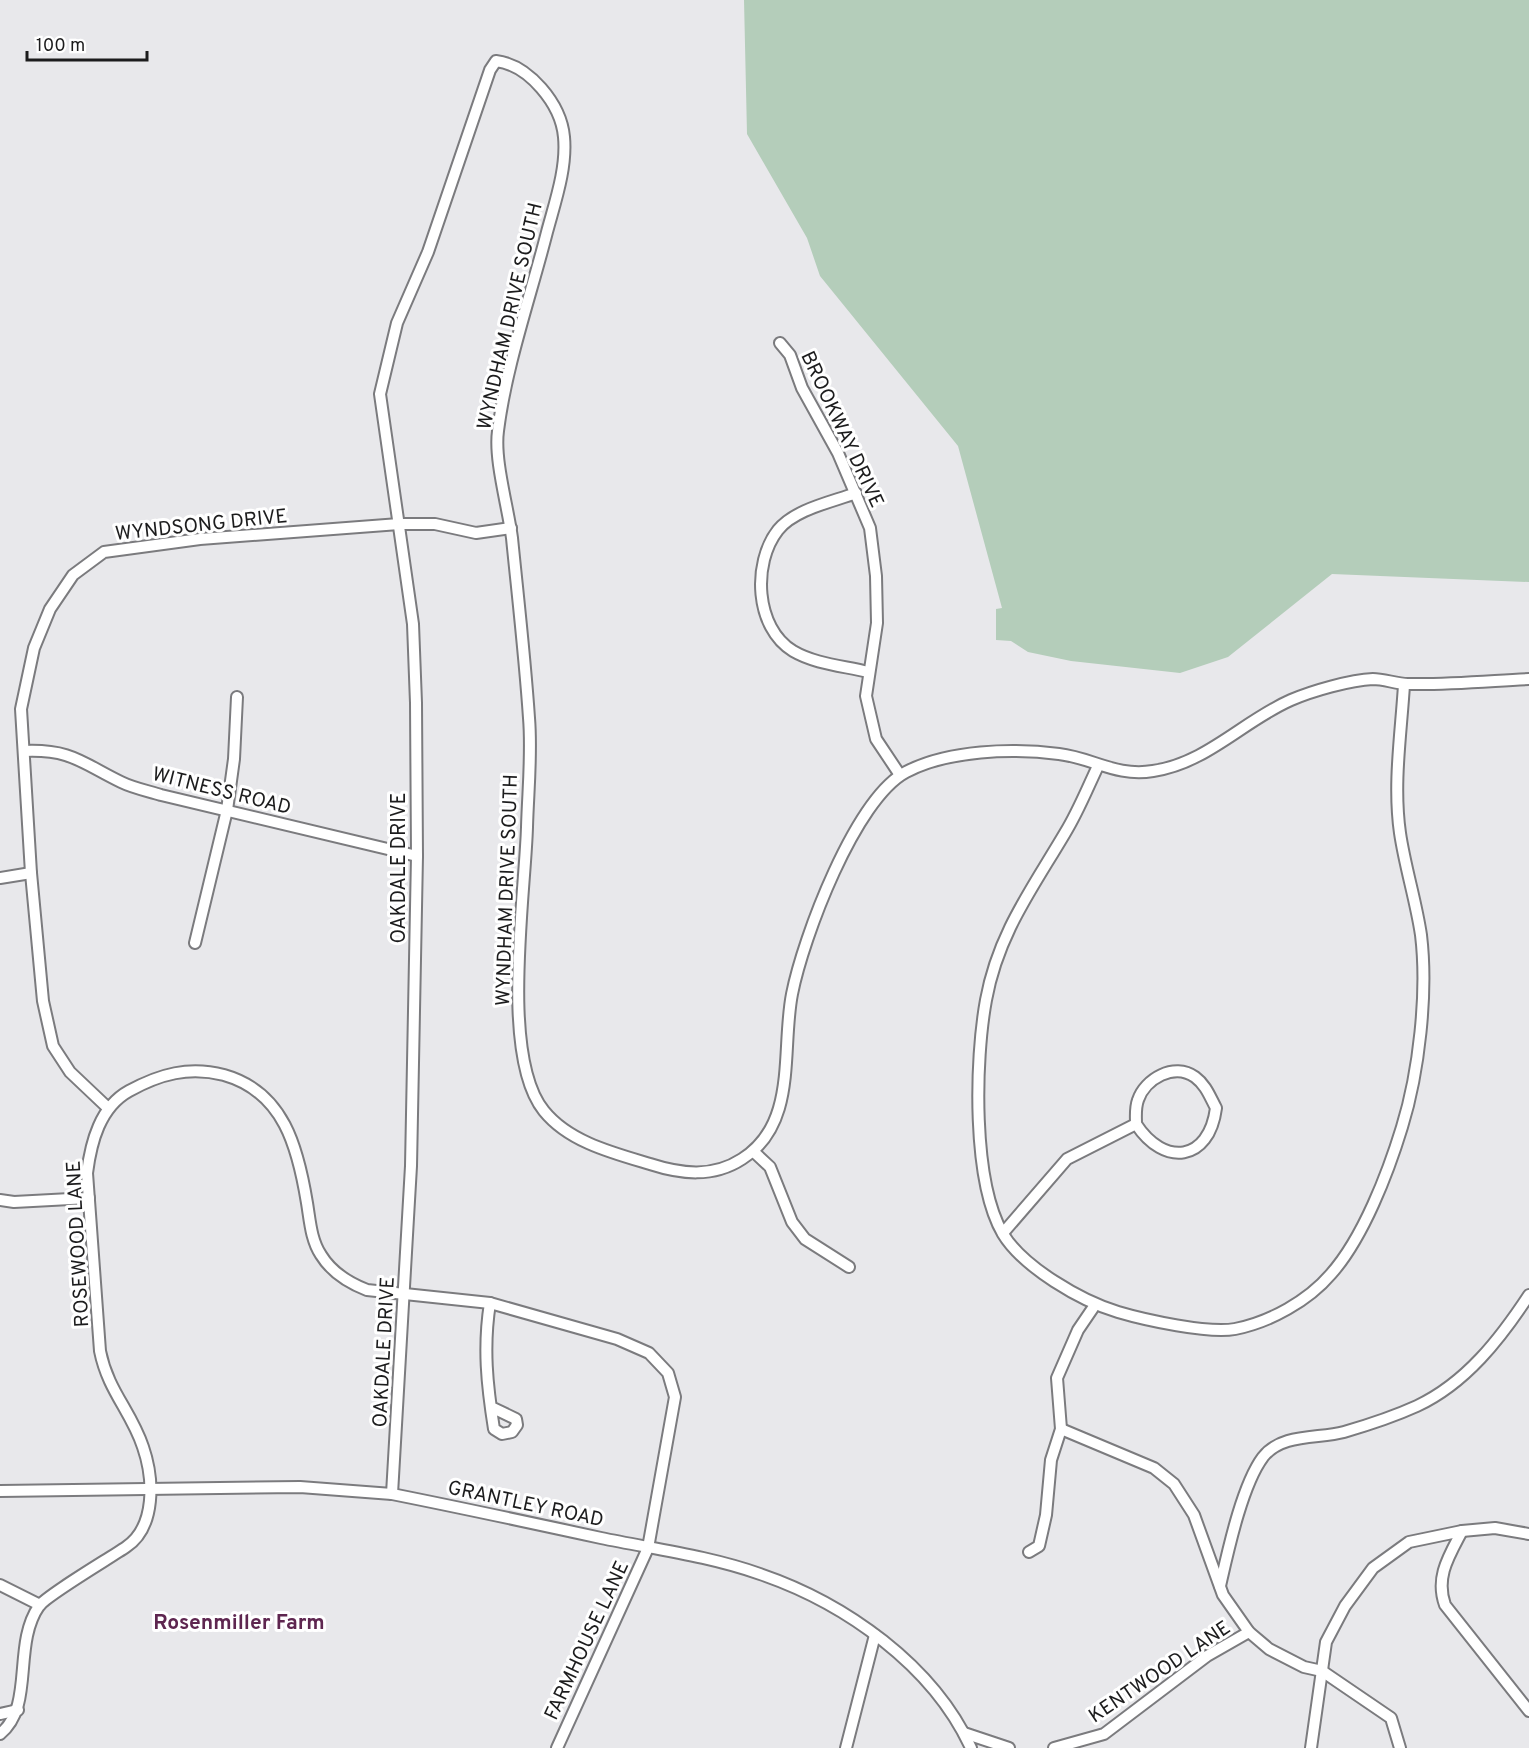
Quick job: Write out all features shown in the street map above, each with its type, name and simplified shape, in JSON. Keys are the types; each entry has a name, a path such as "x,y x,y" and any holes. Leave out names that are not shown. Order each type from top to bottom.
{"street":[{"name":"WYNDHAM DRIVE SOUTH","path":"428,252 490,70 496,61 507,62 534,81 549,98 564,137 558,189 497,437 511,528 530,724 526,882 519,977 519,1037 526,1078 542,1109 566,1132 603,1149 659,1167 695,1174 726,1169 754,1152 775,1124 783,1096 792,995 818,906 874,801 900,775 936,760 980,752 1059,754 1121,772 1150,772 1186,763 1218,745 1255,718 1293,699 1324,689 1372,679 1404,685 1529,679"},
{"name":"OAKDALE DRIVE","path":"392,1494 411,1166 417,856 413,624 380,394 397,324 428,252"},
{"name":"BROOKWAY DRIVE","path":"780,343 790,355 802,388 838,453 870,528 876,576 877,623 868,672 867,696 876,739 900,775"},
{"path":"856,493 794,517 778,530 766,552 760,575 768,619 778,637 792,650 813,660 868,672"},
{"name":"WYNDSONG DRIVE","path":"108,1108 70,1072 53,1046 43,1001 31,873 21,709 34,648 50,609 73,575 104,552 200,539 399,524 435,524 476,533 511,528"},
{"path":"1098,766 1067,830 1025,896 998,951 979,1043 978,1088 988,1202 1003,1233 1021,1257 1095,1305 1144,1320 1232,1329 1263,1321 1298,1303 1331,1275 1355,1239 1381,1183 1402,1126 1414,1071 1422,1005 1421,938 1400,833 1397,785 1404,685"},
{"path":"195,943 227,810 234,759 237,697"},
{"name":"WITNESS ROAD","path":"24,751 49,750 76,757 122,782 417,856"},
{"path":"0,878 31,873"},
{"name":"ROSEWOOD LANE","path":"40,1605 136,1540 148,1520 149,1489 144,1447 112,1390 100,1351 87,1173 91,1145 108,1108 126,1092 153,1079 181,1070 208,1071 234,1078 255,1089 276,1109 287,1125 302,1171 312,1239 321,1256 335,1273 350,1283 367,1290 490,1303 617,1339 649,1353 668,1373 675,1397 648,1548"},
{"path":"1170,1072 1193,1075 1204,1085 1216,1108 1211,1131 1204,1140 1191,1150 1179,1154 1160,1150 1145,1137 1136,1124 1138,1099 1146,1085 1156,1077 1170,1072"},
{"path":"1003,1233 1067,1159 1136,1124"},
{"path":"754,1152 770,1167 792,1222 805,1239 849,1267"},
{"path":"0,1200 14,1202 88,1198"},
{"path":"1220,1586 1242,1507 1264,1456 1285,1441 1343,1432 1418,1406 1461,1378 1504,1332 1529,1295"},
{"path":"490,1303 484,1337 491,1407"},
{"path":"1029,1552 1039,1546 1046,1515 1051,1460 1061,1430 1057,1378 1078,1330 1095,1305"},
{"path":"1061,1430 1154,1468 1174,1484 1194,1515 1220,1586 1249,1632 1269,1650 1304,1667 1322,1671 1390,1718 1400,1748"},
{"name":"GRANTLEY ROAD","path":"0,1491 300,1487 392,1494 734,1566 777,1580 824,1603 908,1660 927,1679 964,1733 971,1748"},
{"path":"1311,1748 1326,1642 1344,1606 1373,1568 1409,1542 1462,1531 1495,1528 1529,1534"},
{"path":"1462,1531 1442,1569 1440,1591 1445,1605 1529,1711"},
{"name":"FARMHOUSE LANE","path":"557,1748 648,1548"},
{"path":"0,1585 40,1605 26,1643 18,1710 0,1734"},
{"name":"KENTWOOD LANE","path":"1054,1748 1104,1734 1207,1656 1249,1632"},
{"path":"846,1748 874,1635"},
{"path":"0,1714 18,1710"},
{"path":"964,1733 1009,1748"}],"green space":[{"path":"744,0 1529,0 1529,582 1332,574 1228,657 1180,673 1071,661 1028,652 1011,641 996,640 996,609 1002,608 958,446 820,276 807,238 747,134"}],"district":[{"name":"Rosenmiller Farm","path":"239,1622"}]}
